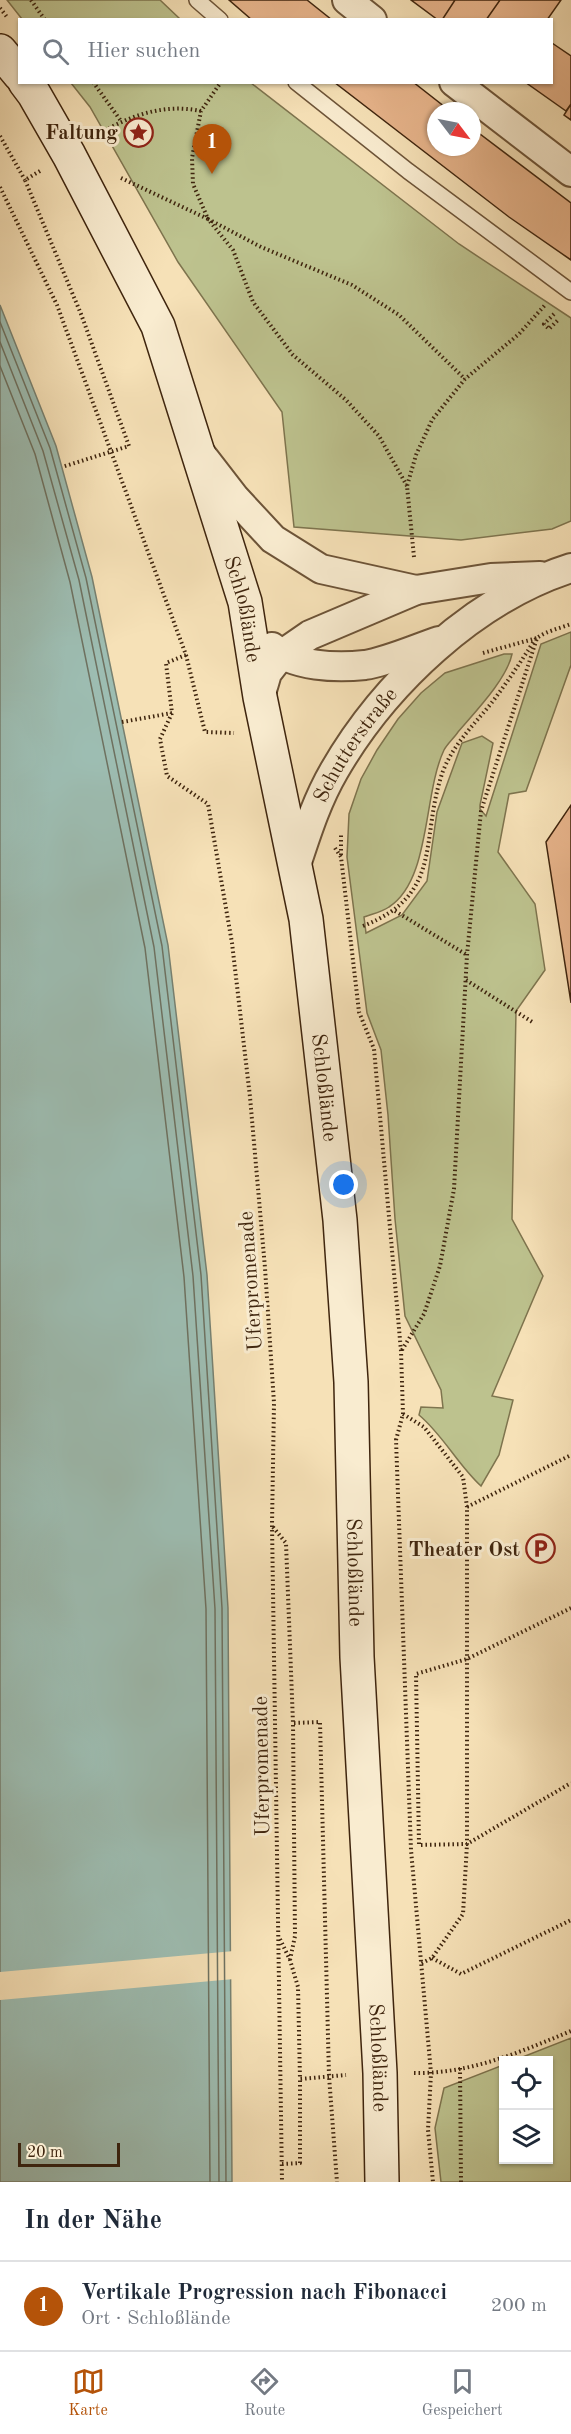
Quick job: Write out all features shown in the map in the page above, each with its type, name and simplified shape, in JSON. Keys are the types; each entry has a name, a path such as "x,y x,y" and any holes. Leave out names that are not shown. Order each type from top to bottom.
{"street":[{"path":"346,0 369,18"},
{"path":"0,51 18,73"},
{"name":"Schloßlände","path":"26,84 69,155 158,326 245,602 260,696 306,919 340,1220 350,1371 357,1656 380,2073 382,2182"},
{"path":"457,84 571,172"},
{"name":"Schutterstraße","path":"199,451 236,498 273,539 321,569 416,590"},
{"name":"Schutterstraße","path":"260,696 267,673 281,656 310,635 416,590 491,578 560,572"},
{"name":"Schutterstraße","path":"295,868 312,815 334,771 366,723 442,640 488,608 560,572"},
{"path":"245,602 267,642 281,656"},
{"name":"Schutterstraße","path":"281,656 310,665 366,665 442,640"}],"lane":[{"path":"197,0 218,18"},
{"path":"299,84 408,171 566,289"}],"path":[{"path":"31,0 44,18"},
{"path":"94,84 121,121"},
{"path":"220,84 201,111 192,158 193,184 208,219 233,250 253,302 293,355 346,400 379,436 407,486"},
{"path":"108,129 121,121 164,109 183,107 201,111"},
{"path":"0,136 25,180 81,314 129,446 62,467"},
{"path":"25,180 69,155"},
{"path":"115,175 261,247 352,285 399,315 465,379"},
{"path":"0,187 57,305 186,656 205,732"},
{"path":"416,590 407,486 416,455 432,420 465,379 519,334 566,289"},
{"path":"554,314 544,324 549,329 559,319"},
{"path":"477,655 537,638 571,624"},
{"path":"363,926 395,911 418,884 424,866 435,800 450,755 461,738 493,701 537,638"},
{"path":"401,1351 424,1314 440,1266 454,1189 466,955 482,811 537,638"},
{"path":"122,722 172,713 166,663 186,656"},
{"name":"Uferpromenade","path":"172,713 160,739 167,776 208,804 232,944 250,1097 270,1336 274,1403 272,1525 282,2164"},
{"path":"312,815 340,857"},
{"path":"342,824 340,857 359,1012 374,1049 401,1351 403,1414 396,1440 411,1850 431,2073 428,2130 433,2182"},
{"path":"395,911 466,955"},
{"path":"465,979 534,1023"},
{"path":"403,1414 424,1427 463,1478 467,1507 467,1844 463,1914 432,1958 420,1964"},
{"path":"467,1507 571,1455"},
{"path":"272,1525 286,1543 293,1723 295,1936 290,1960"},
{"path":"571,1608 467,1659 416,1674 419,1845 467,1844 571,1783"},
{"path":"293,1723 320,1722 329,2076 337,2182"},
{"path":"432,1958 461,1974 571,1920"},
{"path":"279,1935 298,1987 300,2079 300,2163 282,2164 282,2182"},
{"path":"431,2073 503,2058 571,2031"},
{"path":"460,2068 461,2182"},
{"path":"300,2079 329,2076"}],"green space":[{"path":"7,0 160,0 179,18 21,18"},
{"path":"72,84 252,84 459,244 571,318 571,521 552,529 461,540 294,527 282,412 178,262 90,107"},
{"path":"571,632 571,665 526,791 509,794 498,852 535,904 545,970 516,1011 512,1219 543,1276 492,1396 513,1400 499,1455 481,1486 419,1415 421,1407 443,1408 441,1390 405,1316 381,1050 367,1013 347,857 349,814 361,779 377,750 398,719 421,693 445,673 504,654 512,654 497,684 444,750 437,768 419,857 412,877 403,894 389,907 364,917 366,933 402,915 427,881 437,812 462,743 482,736 493,743 480,805 480,809 486,816 541,644"},
{"path":"571,2038 571,2182 441,2182 435,2128 444,2088 499,2067 499,2164 553,2164 553,2056 525,2056"}],"water":[{"path":"0,305 56,446 92,577 168,945 207,1275 228,1608 232,2182 0,2182"}],"pier":[{"path":"234,1951 234,1979 0,2000 0,1972"}],"building":[{"path":"229,0 307,0 330,18 250,18"},
{"path":"411,0 455,0 443,18 435,18"},
{"path":"455,0 500,0 487,18 443,18"},
{"path":"500,0 561,0 548,18 487,18"},
{"path":"553,44 571,56 571,104 566,111 528,84 553,84"},
{"path":"337,84 416,84 439,102 427,102 427,154"},
{"path":"571,104 571,120 564,115"},
{"path":"481,135 571,203 571,260 509,217 430,156 481,156"},
{"path":"571,805 571,1003 546,842"}],"place":[{"name":"Faltung","path":"139,132"},
{"name":"Vertikale Progression nach Fibonacci","path":"212,174"},
{"name":"Theater Ost","path":"541,1549"}]}
